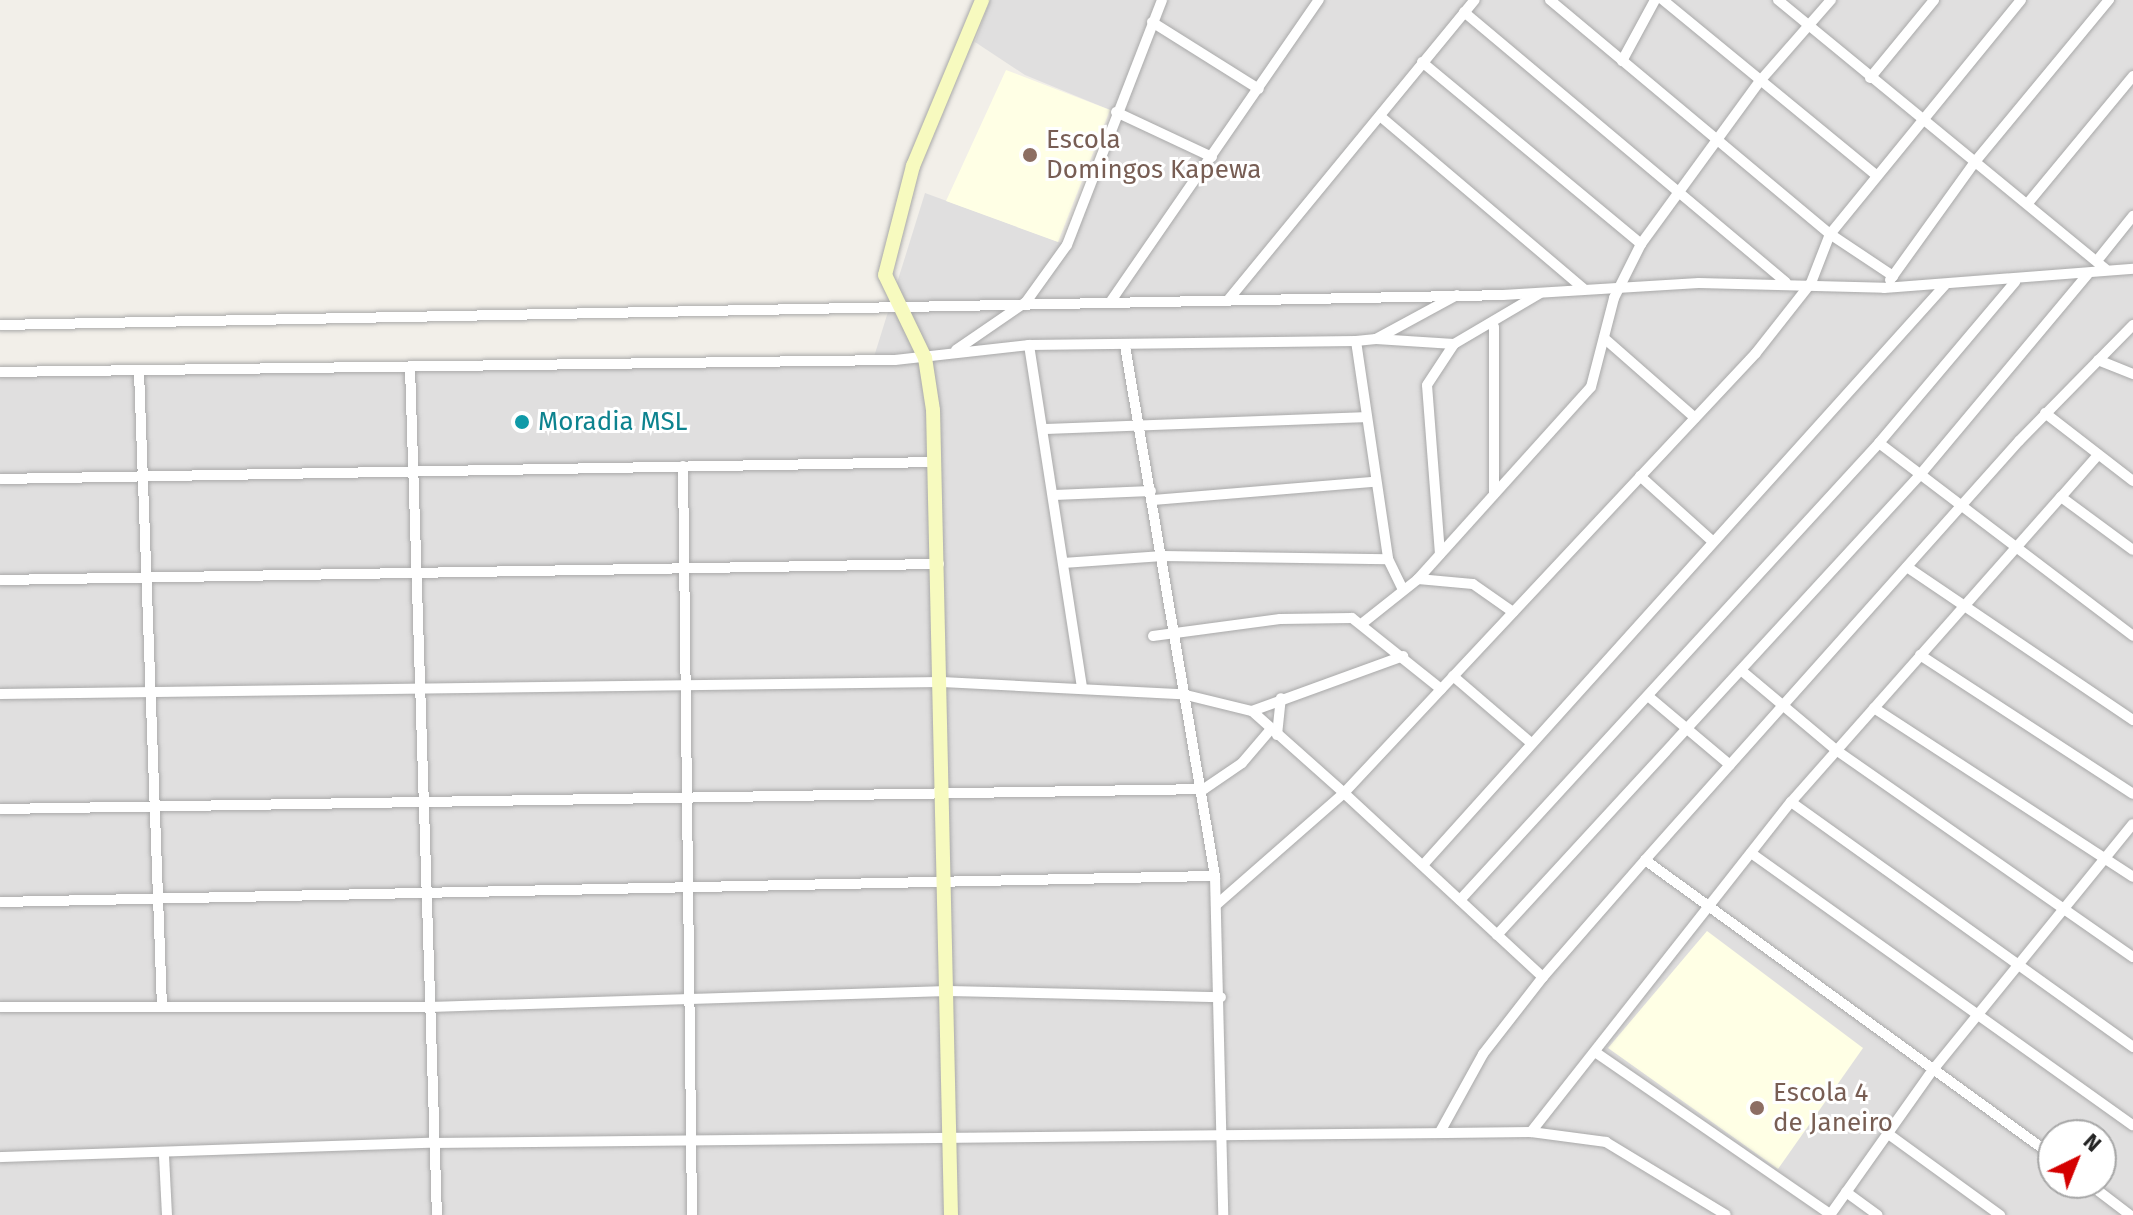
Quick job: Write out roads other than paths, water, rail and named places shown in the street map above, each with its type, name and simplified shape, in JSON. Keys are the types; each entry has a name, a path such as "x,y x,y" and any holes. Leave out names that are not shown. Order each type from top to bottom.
{"main road":[{"path":"951,1215 945,791 936,462 925,358 885,275 889,239 982,0"}],"street":[{"path":"956,350 1026,302 1067,245 1162,0"},
{"path":"1111,301 1319,0"},
{"path":"1229,299 1475,0"},
{"path":"1550,0 1830,234 1893,276"},
{"path":"1622,61 1655,0"},
{"path":"1663,0 1877,176"},
{"path":"1778,0 1921,122 2100,257 2106,269"},
{"path":"1364,622 1402,588 1418,579 1591,387 1619,285 1641,244 1673,195 1760,81 1831,0"},
{"path":"1870,78 1934,0"},
{"path":"1216,905 1344,793 1695,418 1811,283 1830,234 2021,0"},
{"path":"1884,288 1974,163 2109,0"},
{"path":"1464,12 1673,195 1786,282"},
{"path":"1152,22 1259,89"},
{"path":"1422,62 1641,244"},
{"path":"2028,203 2133,76"},
{"path":"1116,112 1212,157"},
{"path":"1380,116 1583,288"},
{"path":"2100,257 2133,216"},
{"path":"0,325 898,303 1539,294 1619,285 1786,282 1884,288 2015,282 2088,274 2106,269 2133,269"},
{"path":"1497,935 1919,476 2088,274"},
{"path":"1460,900 1879,443 2015,282"},
{"path":"1423,865 1711,540 1945,285"},
{"path":"1376,339 1459,294"},
{"path":"0,372 925,358 956,350 1029,345 1125,346 1376,339 1454,344 1494,327 1539,294"},
{"path":"1440,1132 1483,1054 1543,977 2045,413 2133,325"},
{"path":"1494,327 1494,494"},
{"path":"1604,338 1695,418"},
{"path":"1356,341 1364,417 1388,559 1402,588"},
{"path":"1440,554 1427,385 1454,344"},
{"path":"1029,345 1082,686"},
{"path":"1125,346 1176,631 1182,694 1204,789 1215,876 1221,997 1223,1215"},
{"path":"2098,360 2133,374"},
{"path":"410,367 419,572 418,692 429,897 432,1143 437,1215"},
{"path":"139,371 139,475 162,1006"},
{"path":"2045,413 2133,481"},
{"path":"1044,429 1364,417"},
{"path":"1879,443 1960,509 2133,636"},
{"path":"1531,1132 1791,802 2097,456"},
{"path":"0,479 936,462"},
{"path":"683,466 692,892 689,999 692,1215"},
{"path":"1640,476 1711,540"},
{"path":"1054,495 1152,496 1374,482"},
{"path":"2061,497 2133,550"},
{"path":"1063,563 1163,556 1388,559"},
{"path":"0,580 939,564"},
{"path":"1907,567 2133,720"},
{"path":"1418,579 1473,584 1513,612"},
{"path":"1153,636 1280,619 1364,622 1441,689"},
{"path":"1920,655 2133,794"},
{"path":"1252,711 1403,656"},
{"path":"1742,671 1836,750 2061,910 2133,957"},
{"path":"1453,676 1530,742"},
{"path":"0,694 418,692 942,682 1082,686 1182,694 1252,711 1543,977"},
{"path":"1648,696 1730,765"},
{"path":"0,809 153,811 422,797 689,798 945,791 1204,789 1242,763 1274,732 1281,698"},
{"path":"1874,708 2133,877"},
{"path":"1791,802 2019,962 2133,1047"},
{"path":"1595,1052 1830,1215 1932,1071 2133,824"},
{"path":"1751,853 2133,1125"},
{"path":"1645,860 2037,1145"},
{"path":"0,902 157,903 692,892 1215,876"},
{"path":"0,1007 430,1007 948,991 1221,997"},
{"path":"0,1157 164,1156 432,1143 689,1139 950,1141 1531,1132 1606,1142 1726,1215"},
{"path":"1887,1133 2000,1215"},
{"path":"164,1156 167,1215"},
{"path":"1846,1192 1878,1215"},
{"path":"2109,1199 2130,1215"}],"place":[{"name":"Escola Domingos Kapewa","path":"1030,155"},
{"name":"Moradia MSL","path":"522,422"},
{"name":"Escola 4 de Janeiro","path":"1757,1108"}]}
